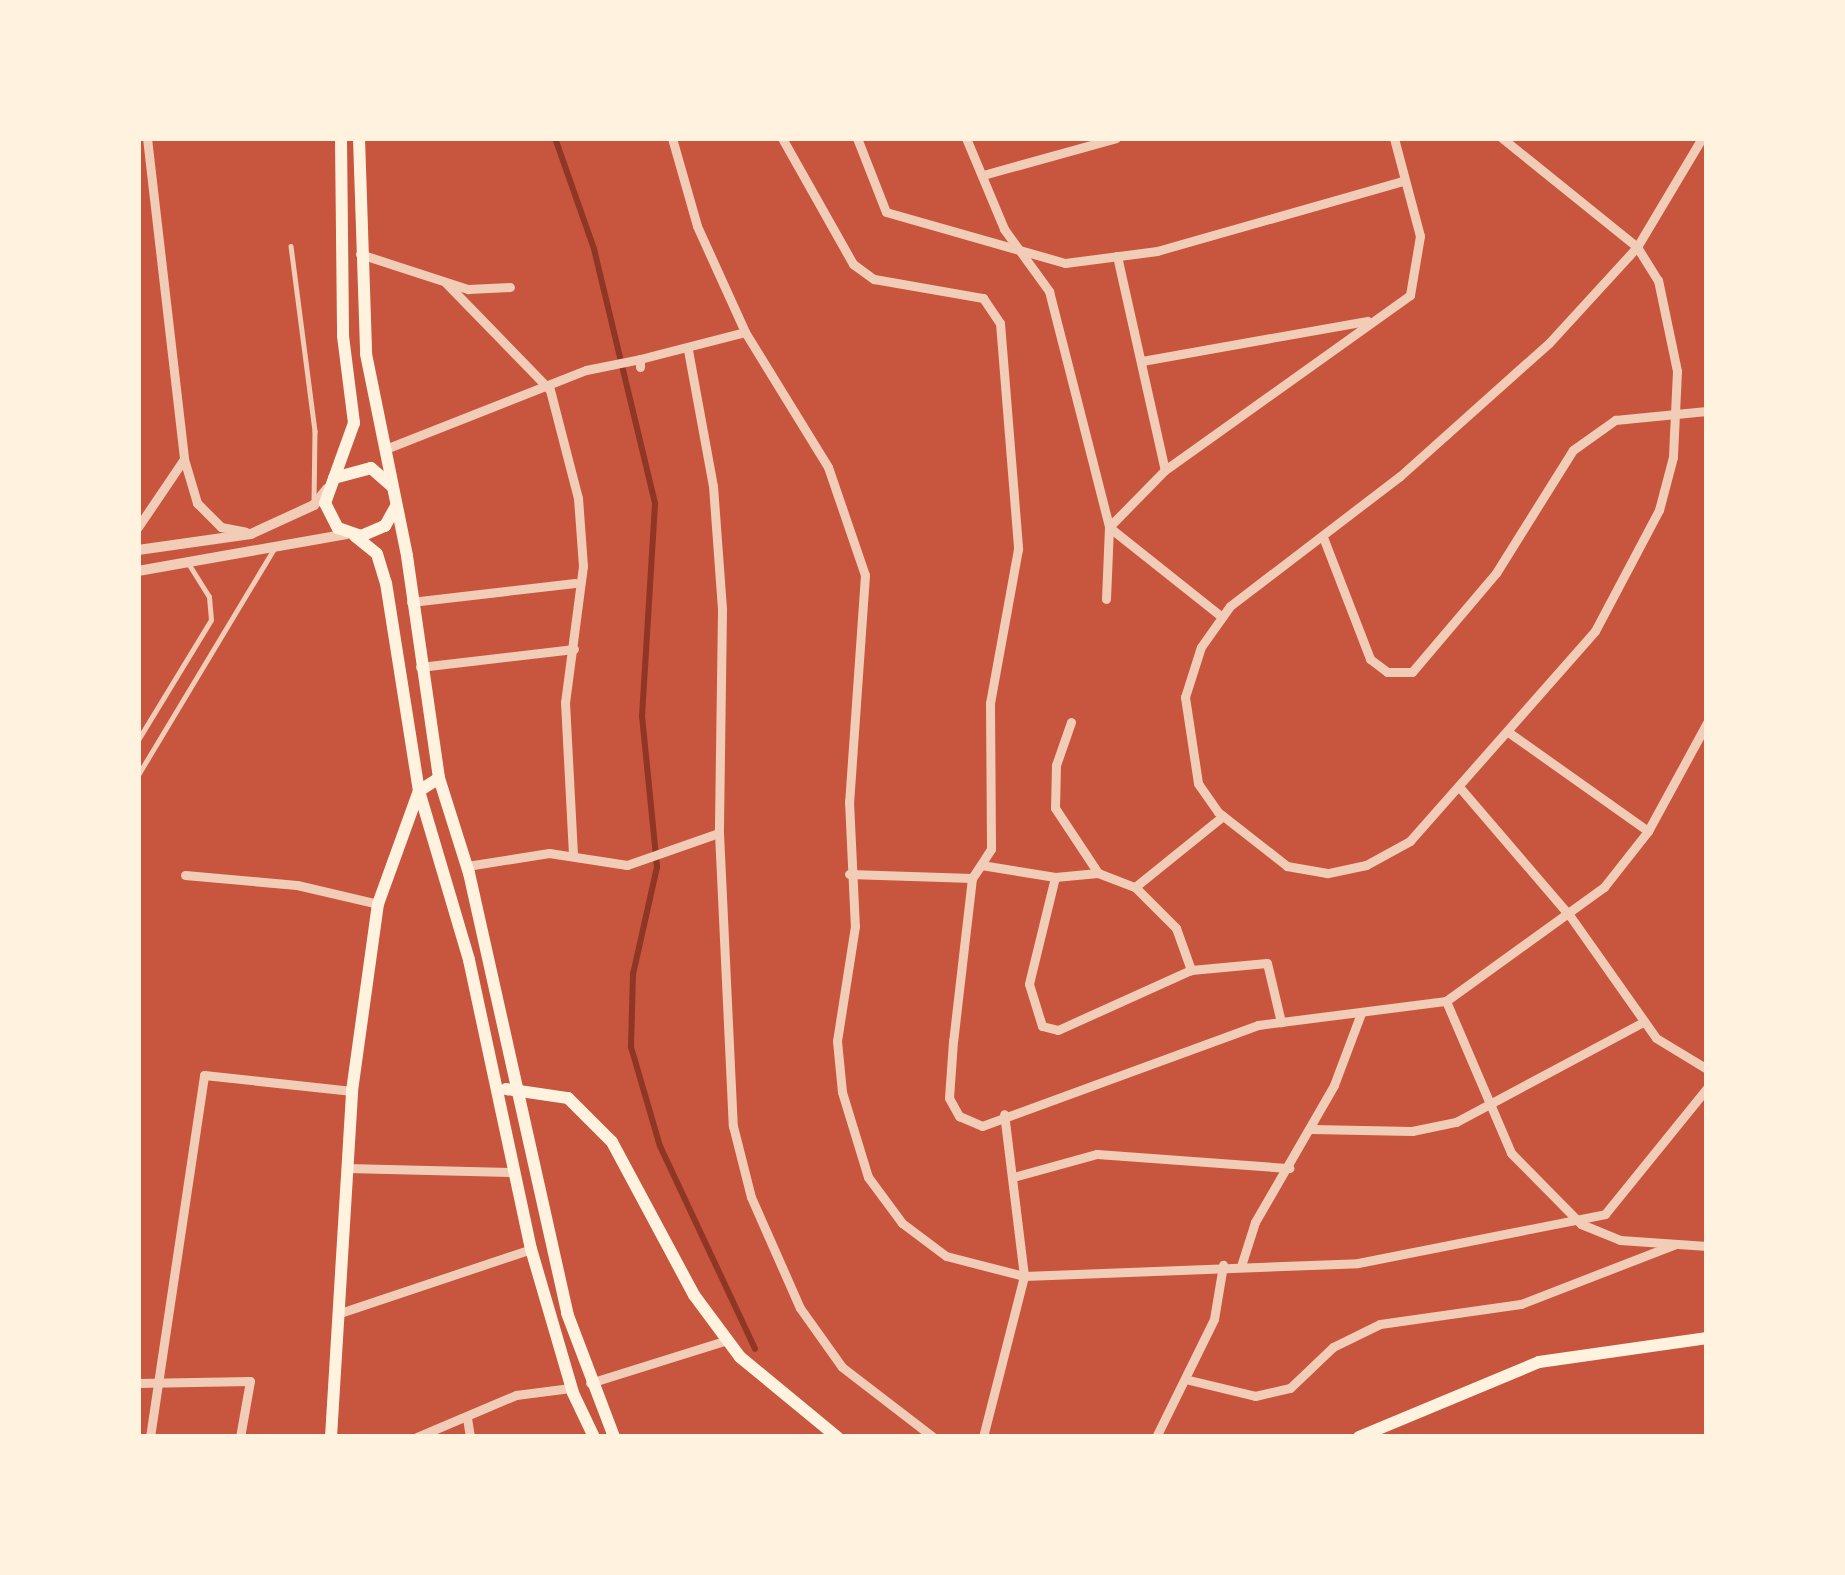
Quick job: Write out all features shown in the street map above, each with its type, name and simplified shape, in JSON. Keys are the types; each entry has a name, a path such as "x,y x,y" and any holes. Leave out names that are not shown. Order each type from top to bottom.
{"main road":[{"path":"341,138 343,336 354,423 330,484 326,511 377,554 386,583 418,791 469,960 492,1090 531,1249 572,1388 594,1437"},
{"path":"359,138 366,354 388,448 439,778 466,866 512,1088 590,1383 614,1437"},
{"path":"330,484 347,469 371,468 395,500"},
{"path":"351,535 385,526 395,500"},
{"path":"331,1437 352,1091 378,904 418,791 439,778"},
{"path":"492,1090 512,1088 568,1099 612,1142 694,1294 727,1340 837,1437"},
{"path":"1359,1437 1539,1362 1707,1338"},
{"path":"572,1388 590,1383"}],"street":[{"path":"147,138 184,459 197,503 221,527 251,533"},
{"path":"672,138 698,226 745,332 827,467 865,575 849,874 855,926 837,1041 842,1092 868,1177 902,1223 946,1256 1024,1276 1223,1264 1306,1270 1581,1224 1605,1214 1639,1179 1707,1088"},
{"path":"857,138 886,212 1022,256 1065,263 1117,256 1403,181"},
{"path":"966,138 1022,256 1049,291 1109,527 1106,599"},
{"path":"983,176 1116,138"},
{"path":"1109,527 1165,470 1410,295 1421,268 1394,138"},
{"path":"1502,138 1517,143 1636,248 1658,280 1677,371 1673,457 1639,559 1595,632 1461,789 1411,841 1366,865 1327,873 1287,866 1223,816 1198,784 1185,697 1201,647 1222,617 1550,343 1636,248 1702,138"},
{"path":"787,139 853,264 874,279 983,298 1000,323 1018,549 990,703 991,849 972,878 949,1098 959,1116 982,1126 1204,1039 1281,1022 1446,1001 1570,916 1648,831 1707,723"},
{"path":"138,194 152,200"},
{"path":"360,254 446,283 510,287"},
{"path":"1117,256 1165,470"},
{"path":"446,283 550,391 578,499 583,566 575,583 574,649 565,702 573,856"},
{"path":"1142,361 1369,320"},
{"path":"388,448 550,391 586,370 640,363 745,332"},
{"path":"688,350 713,486 722,610 718,833 725,1048 751,1197 800,1308 842,1367 933,1437"},
{"path":"1323,537 1370,659 1388,672 1412,672 1496,573 1573,450 1615,420 1707,411"},
{"path":"138,527 184,459"},
{"path":"138,550 251,533 314,505 330,484"},
{"path":"1109,527 1222,617"},
{"path":"138,571 351,535"},
{"path":"411,602 575,583"},
{"path":"421,667 574,649"},
{"path":"1071,722 1056,765 1054,808 1098,874"},
{"path":"1511,734 1648,831"},
{"path":"1461,789 1570,916 1643,1022 1707,1069"},
{"path":"1135,887 1223,816"},
{"path":"466,866 573,856 626,865 718,833"},
{"path":"972,878 981,865 1055,877 1098,874 1135,887 1176,928 1191,970"},
{"path":"185,874 297,885 378,904"},
{"path":"849,874 972,878"},
{"path":"1055,877 1029,984 1042,1026 1058,1030 1191,970 1268,963 1281,1022"},
{"path":"1446,1001 1510,1153 1581,1224 1620,1240 1707,1246"},
{"path":"1241,1266 1255,1222 1312,1129 1361,1013"},
{"path":"1312,1129 1412,1132 1491,1108 1643,1022"},
{"path":"150,1437 204,1075 352,1091"},
{"path":"983,1437 1024,1276 1017,1176 1004,1114"},
{"path":"1017,1176 1097,1154 1289,1168"},
{"path":"347,1168 512,1172"},
{"path":"1189,1380 1255,1396 1290,1388 1333,1347 1380,1324 1521,1304 1676,1244"},
{"path":"335,1314 531,1249"},
{"path":"1156,1437 1189,1380 1214,1319 1223,1264"},
{"path":"590,1383 727,1340"},
{"path":"138,1383 250,1381 240,1437"},
{"path":"417,1437 516,1395 572,1388"},
{"path":"467,1418 470,1437"}],"lane":[{"path":"291,246 315,431 308,472 314,505"},
{"path":"138,775 273,550"},
{"path":"138,740 211,620 208,597 188,563"}],"waterway":[{"path":"555,138 594,249 655,504 642,716 657,867 633,974 631,1047 660,1146 755,1349"}]}
